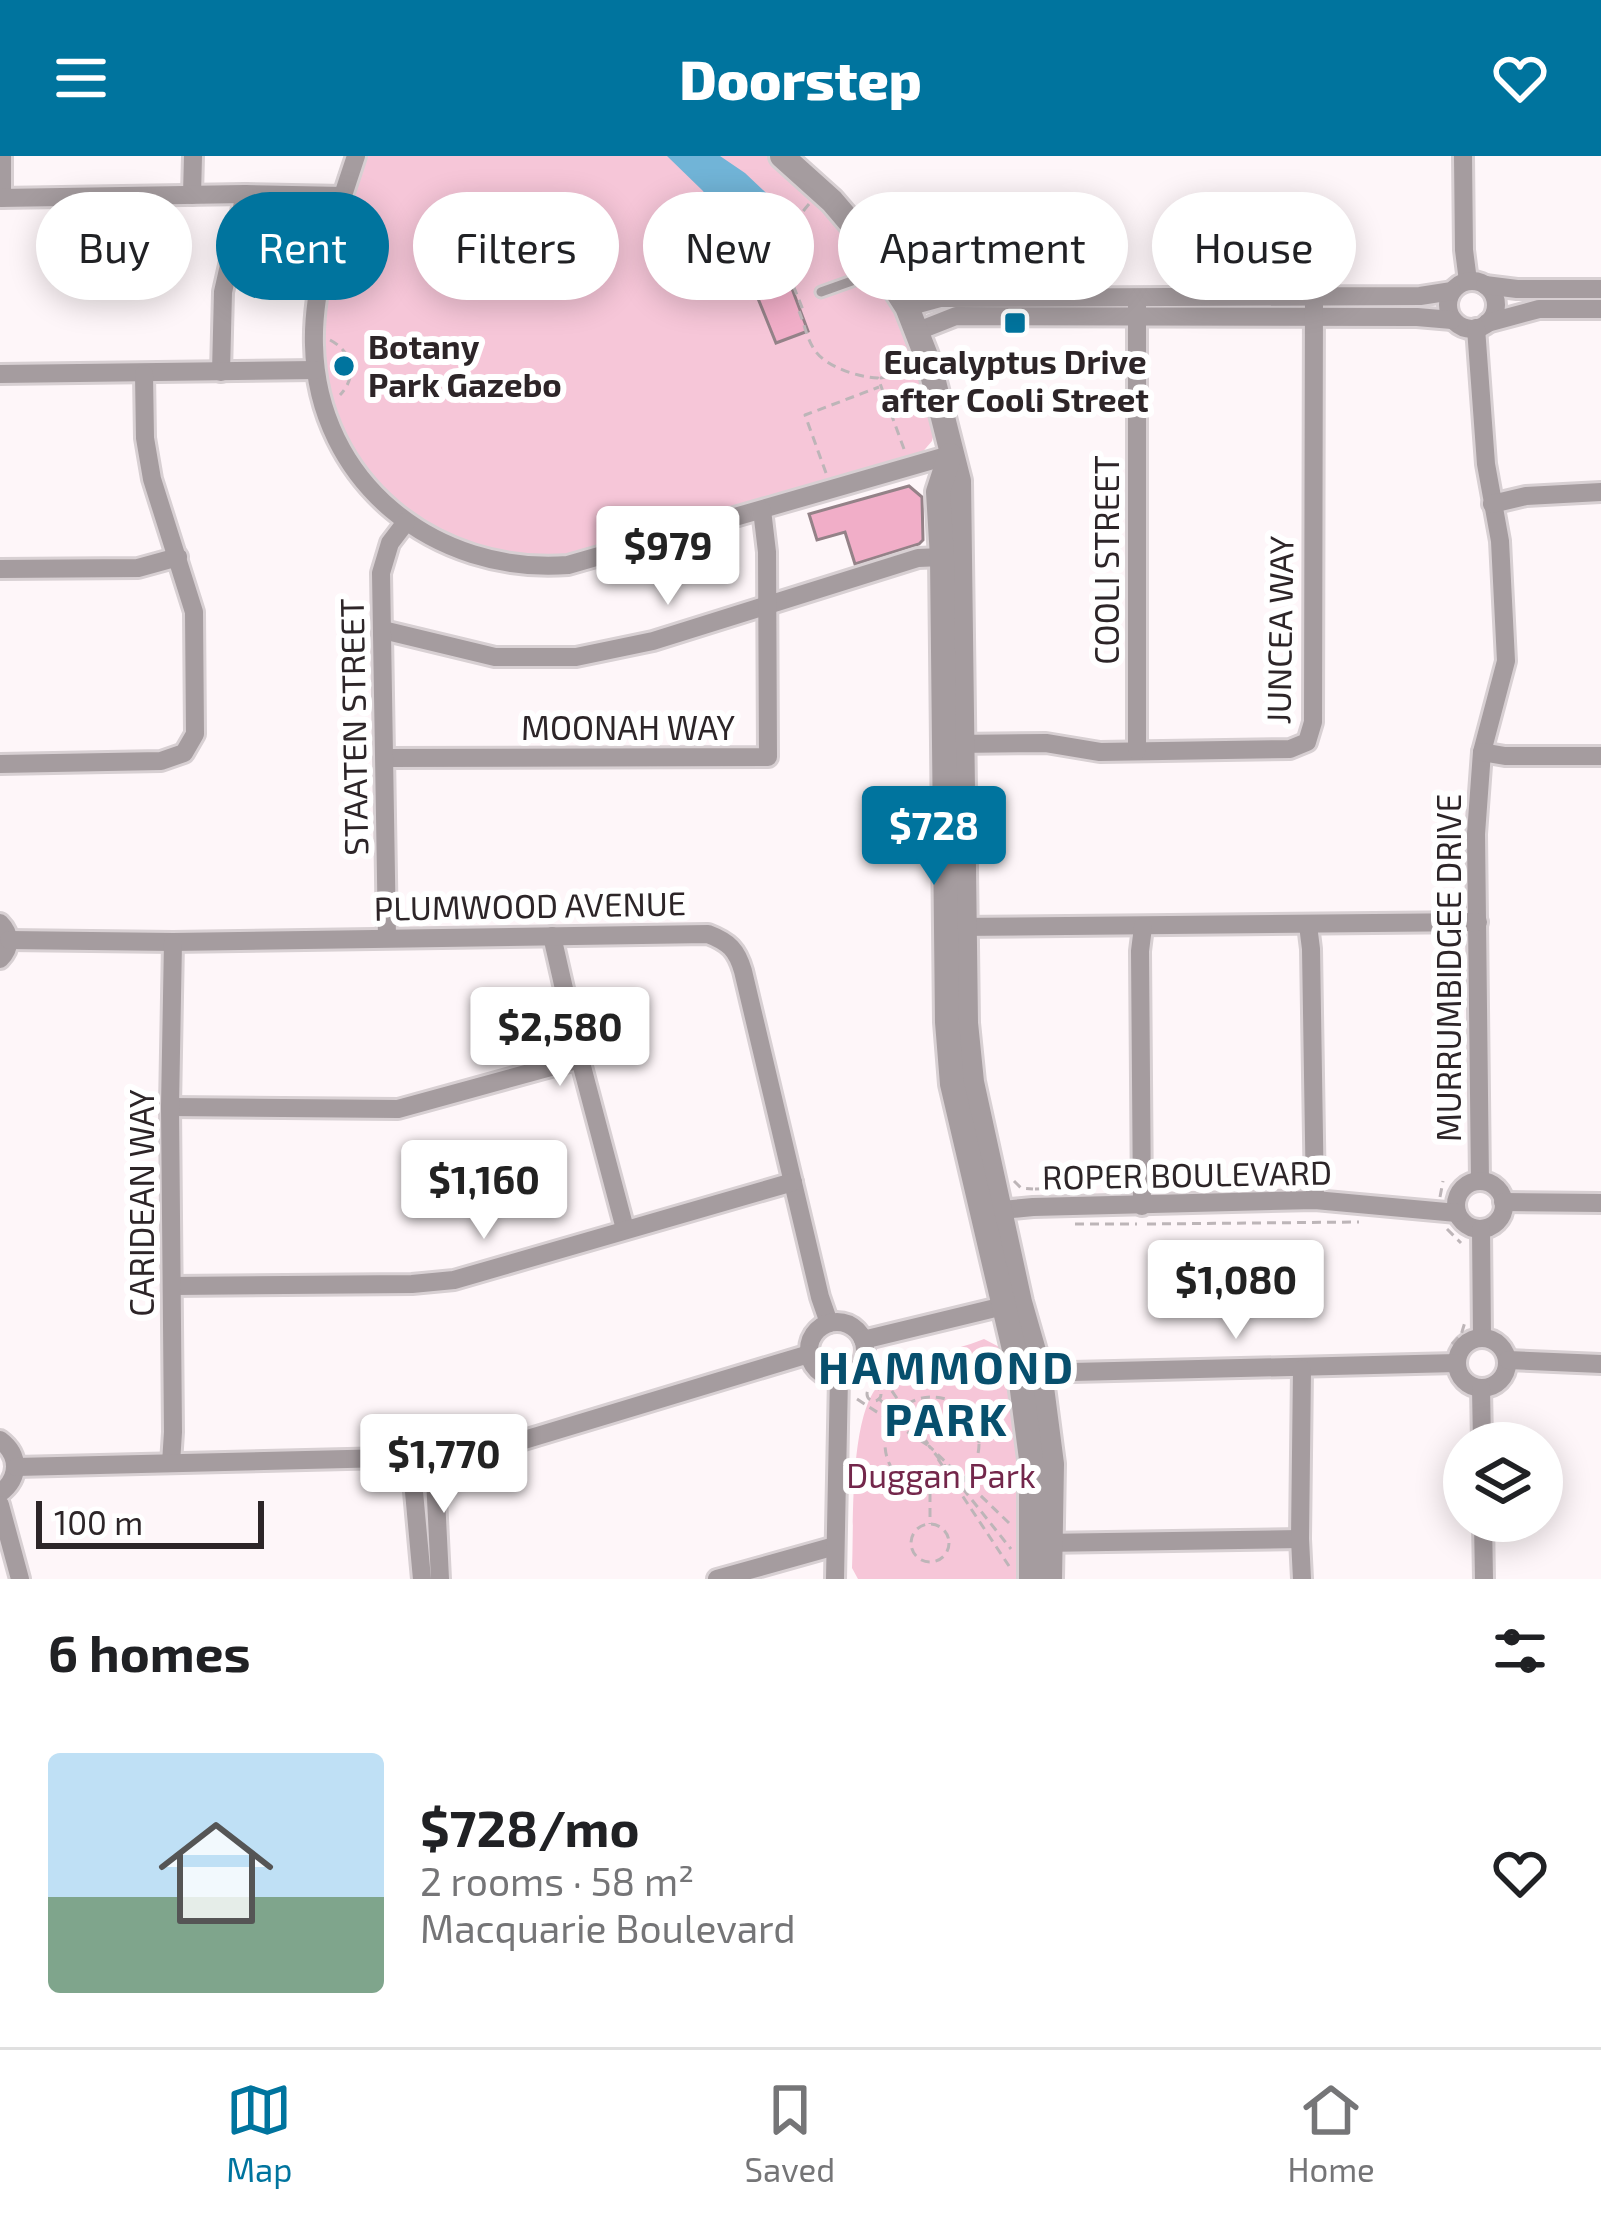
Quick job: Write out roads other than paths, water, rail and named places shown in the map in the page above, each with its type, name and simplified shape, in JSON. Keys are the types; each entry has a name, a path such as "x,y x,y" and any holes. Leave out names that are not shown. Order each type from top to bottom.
{"street":[{"path":"2,156 1,198 36,197"},
{"path":"193,156 192,195 216,195"},
{"path":"344,192 356,156"},
{"path":"1463,156 1468,286"},
{"path":"799,161 838,208"},
{"path":"1452,320 1448,298 1468,286"},
{"path":"1468,286 1494,295 1495,310 1482,325"},
{"path":"1313,307 1468,286 1601,289"},
{"path":"913,319 940,298 1137,307 1313,307 1452,320 1466,328 1539,309 1601,309"},
{"path":"221,373 223,300"},
{"path":"317,300 315,370 326,410 351,465 373,494 406,522 467,555 515,566 568,566 950,454"},
{"path":"902,300 945,418 959,482 952,744"},
{"name":"COOLI STREET","path":"1137,307 1137,750"},
{"name":"JUNCEA WAY","path":"952,744 1046,743 1100,752 1291,749 1306,742 1313,722 1313,307"},
{"name":"MURRUMBIDGEE DRIVE","path":"1480,1181 1476,834 1482,752 1506,661 1500,541 1486,464 1482,325"},
{"path":"0,374 315,370"},
{"path":"0,764 161,761 184,753 195,734 194,612 152,479 145,438 144,374"},
{"path":"950,454 938,492 952,744 955,927 947,1022 952,1084 991,1211 1052,1464 1030,1552"},
{"path":"1492,504 1526,496 1601,492"},
{"name":"MOONAH WAY","path":"385,758 768,758 767,552 762,510"},
{"name":"STAATEN STREET","path":"387,938 381,573 390,543 406,522"},
{"path":"0,569 138,568 178,557"},
{"path":"383,630 495,657 576,657 653,641 918,558 942,557"},
{"path":"1482,752 1601,756"},
{"path":"955,927 1478,922"},
{"path":"1308,925 1315,1200"},
{"path":"1142,1206 1143,927"},
{"path":"0,959 8,948 4,932"},
{"name":"PLUMWOOD AVENUE","path":"4,932 173,942 708,934 735,950 743,970 829,1323"},
{"path":"553,936 625,1229"},
{"name":"CARIDEAN WAY","path":"171,1463 173,942"},
{"path":"170,1107 398,1108 580,1059"},
{"path":"1480,1181 1493,1185 1504,1202 1495,1223 1481,1229 1466,1225 1457,1204 1466,1185 1480,1181"},
{"path":"173,1286 454,1280 793,1182"},
{"name":"ROPER BOULEVARD","path":"991,1211 1315,1200 1395,1206 1457,1204"},
{"path":"1504,1202 1601,1203"},
{"path":"1481,1229 1482,1337"},
{"path":"863,1340 1012,1304"},
{"path":"829,1323 853,1327 865,1348 855,1371 839,1377 820,1372 809,1354 813,1334 829,1323"},
{"path":"1030,1373 1302,1369 1453,1355 1482,1337 1502,1346 1508,1360 1504,1377 1481,1388 1467,1383 1453,1355"},
{"path":"16,1467 471,1456 809,1354"},
{"path":"1508,1360 1601,1364"},
{"path":"1302,1369 1302,1579"},
{"path":"836,1579 839,1377"},
{"path":"1481,1388 1482,1422"},
{"path":"0,1440 11,1450 16,1467 11,1484 0,1493"},
{"path":"434,1458 440,1579"},
{"path":"411,1459 422,1579"},
{"path":"0,1505 20,1579"},
{"path":"1030,1552 1300,1539"},
{"path":"1484,1542 1484,1579"},
{"path":"717,1579 835,1546"},
{"path":"1030,1552 1050,1579"}],"lane":[{"path":"821,292 838,286"}],"water":[{"path":"667,156 720,156 765,192 704,192"}],"place":[{"name":"Eucalyptus Drive after Cooli Street","path":"1015,323"},
{"name":"Botany Park Gazebo","path":"344,366"}],"district":[{"name":"HAMMOND PARK","path":"947,1394"}],"park label":[{"name":"Duggan Park","path":"941,1476"}]}
